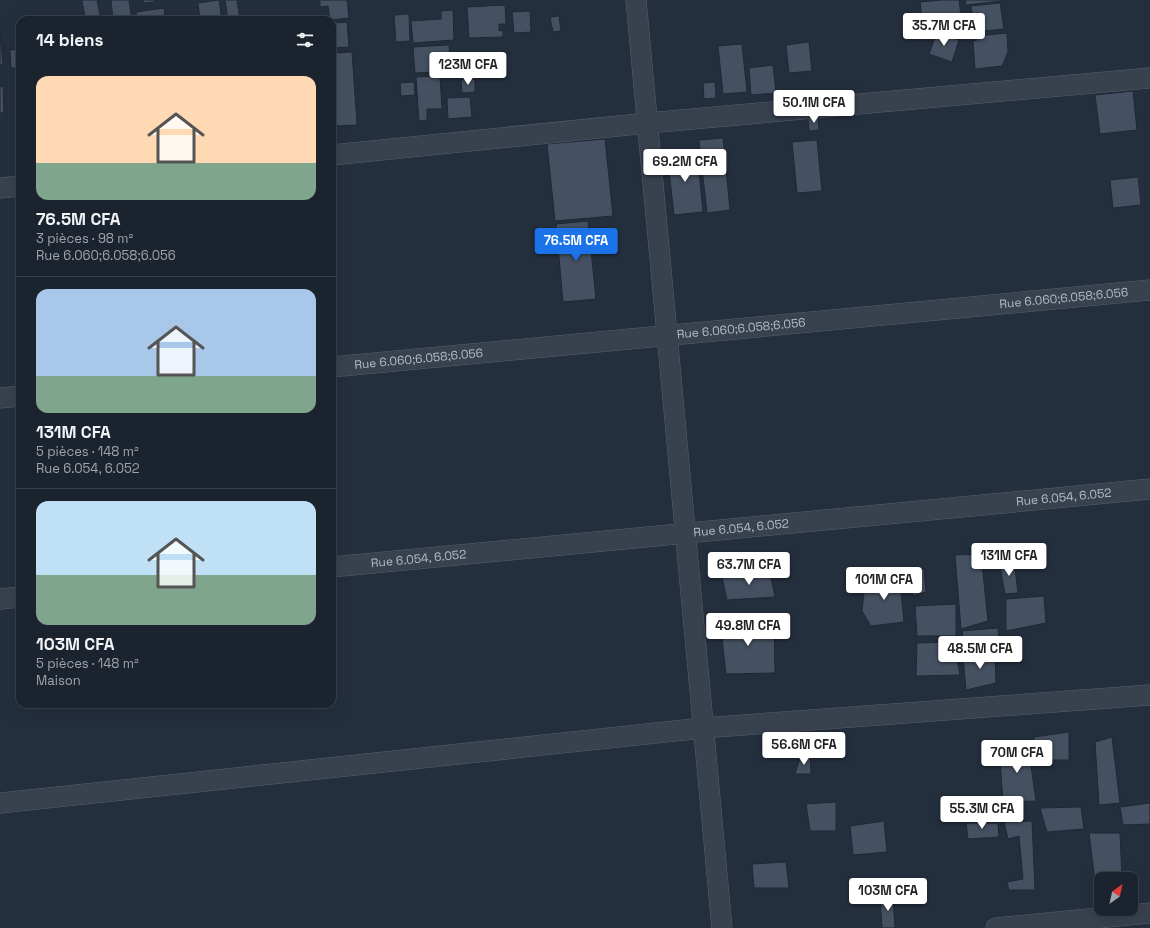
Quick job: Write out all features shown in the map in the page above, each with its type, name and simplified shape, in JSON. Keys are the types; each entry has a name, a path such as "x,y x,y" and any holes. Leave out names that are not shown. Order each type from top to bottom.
{"street":[{"path":"636,0 722,928"},
{"path":"336,154 648,123 1150,78"},
{"path":"0,188 16,186"},
{"name":"Rue 6.060;6.058;6.056","path":"336,367 1150,290"},
{"path":"0,398 16,396"},
{"name":"Rue 6.054, 6.052","path":"336,567 1150,489"},
{"path":"0,599 16,597"},
{"path":"0,803 703,728 1150,695"},
{"path":"996,928 1150,913"}],"building":[{"path":"82,0 97,0 100,15 85,16"},
{"path":"111,0 129,0 131,16 113,16"},
{"path":"143,0 155,0 155,2 143,3"},
{"path":"219,0 221,16 200,16 198,3"},
{"path":"225,0 237,0 239,16 227,16"},
{"path":"320,0 347,0 349,18 336,19 336,16 329,16 328,6 320,7"},
{"path":"959,0 962,23 923,27 920,2"},
{"path":"965,0 1001,0 1002,1 966,5"},
{"path":"1000,3 1004,29 975,32 971,6"},
{"path":"505,5 506,24 499,24 499,31 503,30 503,37 469,38 467,7"},
{"path":"164,8 165,16 136,16 136,12"},
{"path":"453,10 454,40 413,43 411,21 441,19 441,11"},
{"path":"530,11 531,32 514,33 512,12"},
{"path":"409,14 410,41 396,42 394,15"},
{"path":"559,16 561,31 553,32 550,17"},
{"path":"347,22 349,47 336,48 336,23"},
{"path":"937,32 959,40 952,62 929,54"},
{"path":"0,33 3,64 0,65"},
{"path":"1007,33 1008,52 1002,66 975,69 973,41 977,40 977,36"},
{"path":"809,42 812,71 789,73 786,45"},
{"path":"742,44 747,92 723,94 718,46"},
{"path":"449,45 451,71 415,73 413,47"},
{"path":"16,49 16,68 11,68 10,50"},
{"path":"352,52 357,125 336,126 336,53"},
{"path":"773,65 776,93 751,95 749,68"},
{"path":"440,76 442,109 427,109 427,120 419,121 416,77"},
{"path":"475,79 475,92 462,93 461,80"},
{"path":"414,82 415,95 401,96 400,83"},
{"path":"715,82 716,98 704,99 703,83"},
{"path":"3,86 4,113 0,113 0,87"},
{"path":"1133,91 1137,130 1100,134 1095,95"},
{"path":"470,97 472,117 448,119 447,98"},
{"path":"818,117 819,130 809,131 808,118"},
{"path":"723,138 730,210 707,213 699,140"},
{"path":"605,139 613,216 555,221 547,144"},
{"path":"817,140 822,191 797,193 792,142"},
{"path":"697,151 703,212 674,215 667,153"},
{"path":"1138,177 1141,205 1113,208 1110,180"},
{"path":"588,221 596,299 563,302 556,224"},
{"path":"981,554 988,621 961,629 955,555"},
{"path":"1014,560 1018,593 1005,594 999,561"},
{"path":"924,569 926,592 913,596 910,571"},
{"path":"770,572 775,597 727,600 722,577"},
{"path":"904,575 905,587 901,592 904,622 871,626 862,611 865,583"},
{"path":"1044,596 1046,623 1006,631 1006,599"},
{"path":"956,604 956,636 917,636 915,606"},
{"path":"747,618 748,630 757,629 758,620 774,621 775,673 726,674 720,620"},
{"path":"998,628 999,642 965,649 962,631"},
{"path":"954,642 960,675 916,676 917,643"},
{"path":"995,653 996,683 966,690 963,656"},
{"path":"1069,732 1069,760 1037,760 1034,737"},
{"path":"1112,737 1120,803 1099,805 1095,742"},
{"path":"1028,744 1036,801 1003,802 999,746"},
{"path":"810,752 811,774 795,774 799,761"},
{"path":"836,802 836,831 810,831 806,804"},
{"path":"1150,803 1150,824 1123,825 1120,807"},
{"path":"1081,807 1084,829 1047,832 1040,808"},
{"path":"884,821 887,852 853,855 850,826"},
{"path":"1032,821 1035,890 1009,890 1007,882 1023,879 1019,836 1008,839 1004,822"},
{"path":"966,823 998,823 999,837 968,839"},
{"path":"1089,833 1120,833 1122,872 1094,873"},
{"path":"786,862 789,888 754,888 752,864"},
{"path":"880,896 893,896 895,928 882,928"}]}
